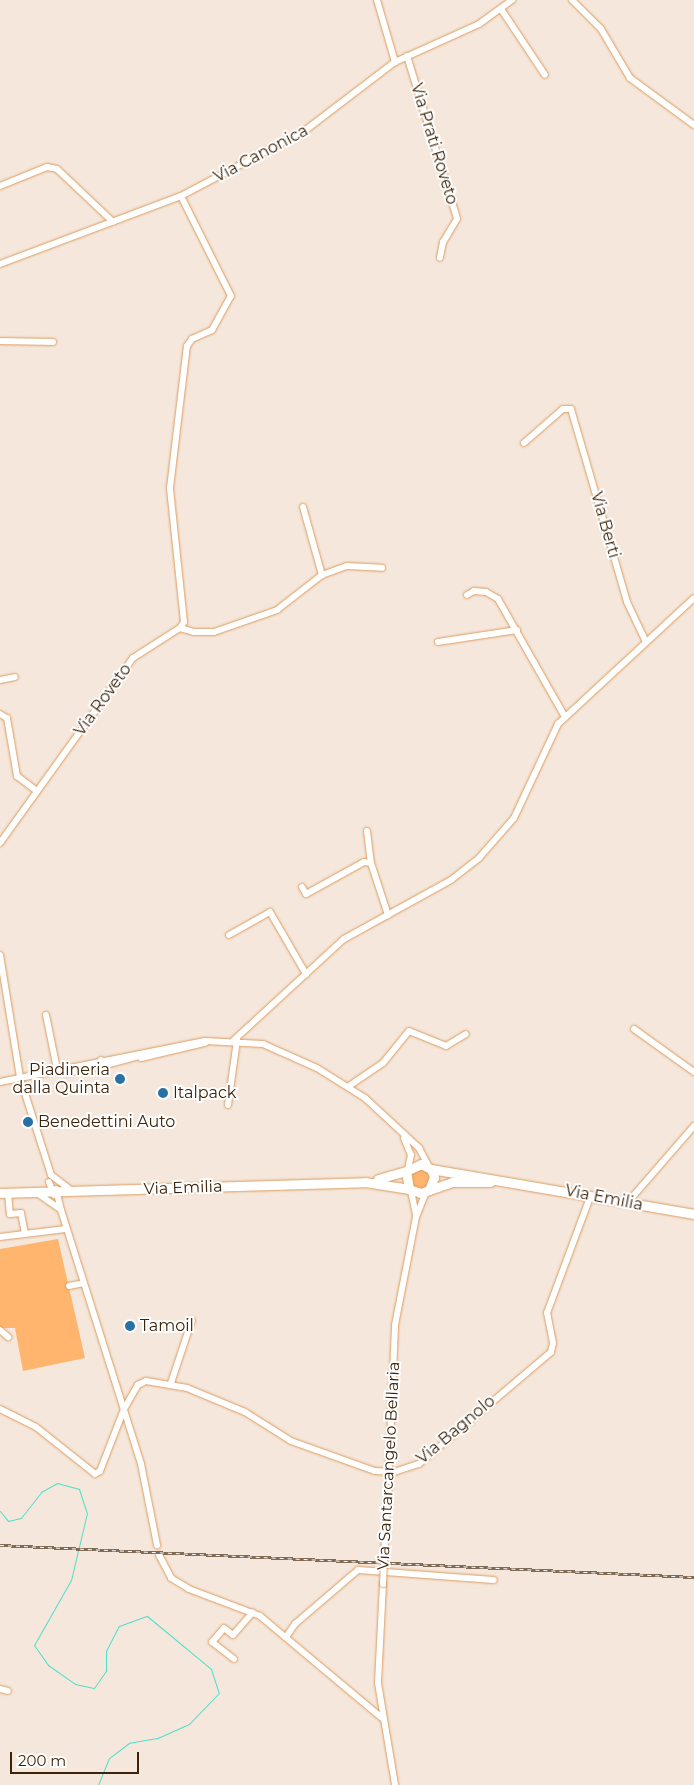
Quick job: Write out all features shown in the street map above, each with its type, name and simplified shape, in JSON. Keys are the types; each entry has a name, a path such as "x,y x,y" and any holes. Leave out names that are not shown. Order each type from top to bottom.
{"main road":[{"name":"Via Emilia","path":"365,1182 407,1170 416,1164 694,1214"},
{"path":"428,1191 434,1177 430,1168"},
{"path":"407,1170 410,1190"},
{"name":"Via Emilia","path":"3,1193 365,1182 410,1190 428,1191 452,1182 514,1182"}],"street":[{"path":"377,0 395,62"},
{"name":"Via Canonica","path":"0,264 181,196 303,132 395,62 479,24 512,0"},
{"path":"572,0 601,29 630,78 694,125"},
{"path":"501,9 545,75"},
{"name":"Via Prati Roveto","path":"407,56 457,219 443,242 440,258"},
{"path":"0,186 47,167 57,169 113,222"},
{"path":"181,196 230,296 212,330 192,339 187,346 170,488 184,622 180,628 214,632 277,610 322,575 347,566 382,568"},
{"path":"0,341 53,342"},
{"name":"Via Berti","path":"524,443 568,406 627,602 646,642"},
{"path":"303,507 322,575"},
{"path":"467,595 474,591 486,592 498,599 565,717"},
{"path":"228,1105 235,1040 344,939 451,880 496,840 522,802 550,736 565,717 694,598"},
{"name":"Via Roveto","path":"0,843 133,658 180,628"},
{"path":"438,642 517,630"},
{"path":"0,680 14,678"},
{"path":"0,714 7,718 17,776 37,791"},
{"path":"368,831 371,863 388,915"},
{"path":"302,887 306,894 364,862 371,863"},
{"path":"229,935 270,912 306,974"},
{"path":"0,955 20,1077"},
{"path":"46,1014 57,1069"},
{"path":"634,1029 694,1072"},
{"path":"349,1086 383,1063 408,1032 446,1046 466,1034"},
{"path":"0,1082 57,1069 102,1063 209,1041 235,1040 283,1052 349,1086 419,1148 430,1168"},
{"path":"22,1084 60,1208 63,1229 84,1283 141,1464 157,1545"},
{"path":"628,1202 694,1126"},
{"path":"400,1133 411,1155 407,1170"},
{"path":"51,1178 77,1191"},
{"path":"51,1178 35,1192 60,1208"},
{"name":"Via Santarcangelo Bellaria","path":"410,1190 416,1216"},
{"path":"60,1208 65,1198 77,1191"},
{"name":"Via Santarcangelo Bellaria","path":"395,1785 381,1716 378,1683 395,1325 416,1216 428,1191"},
{"path":"3,1193 10,1214 21,1213 25,1233"},
{"name":"Via Bagnolo","path":"124,1409 140,1383 170,1383 245,1412 290,1441 375,1471 394,1472 419,1464 551,1352 553,1343 547,1313 591,1196"},
{"path":"3,1236 63,1229"},
{"path":"69,1286 84,1283"},
{"path":"170,1383 192,1320"},
{"path":"0,1330 8,1337"},
{"path":"0,1410 36,1427 95,1474 100,1471 124,1409"},
{"path":"159,1555 171,1578 179,1584 253,1612 381,1716"},
{"path":"286,1637 295,1624 358,1570 494,1580"},
{"path":"234,1659 212,1642 224,1628 233,1635 253,1612"},
{"path":"0,1689 8,1691"}],"shaded area":[{"path":"415,1169 425,1169 430,1174 430,1181 424,1189 414,1189 408,1177"},
{"path":"58,1239 85,1358 23,1371 15,1328 0,1328 0,1249"}],"waterway":[{"path":"0,1511 8,1521 21,1518 41,1492 57,1483 79,1489 87,1513 71,1580 34,1645 48,1665 75,1684 94,1688 106,1671 106,1651 119,1626 147,1616 211,1669 219,1693 189,1724 157,1738 129,1743 109,1758 98,1785"}],"railway":[{"path":"0,1545 694,1577"}],"place":[{"name":"Piadineria dalla Quinta","path":"120,1079"},
{"name":"Italpack","path":"163,1093"},
{"name":"Benedettini Auto","path":"28,1122"},
{"name":"Tamoil","path":"130,1326"}]}
